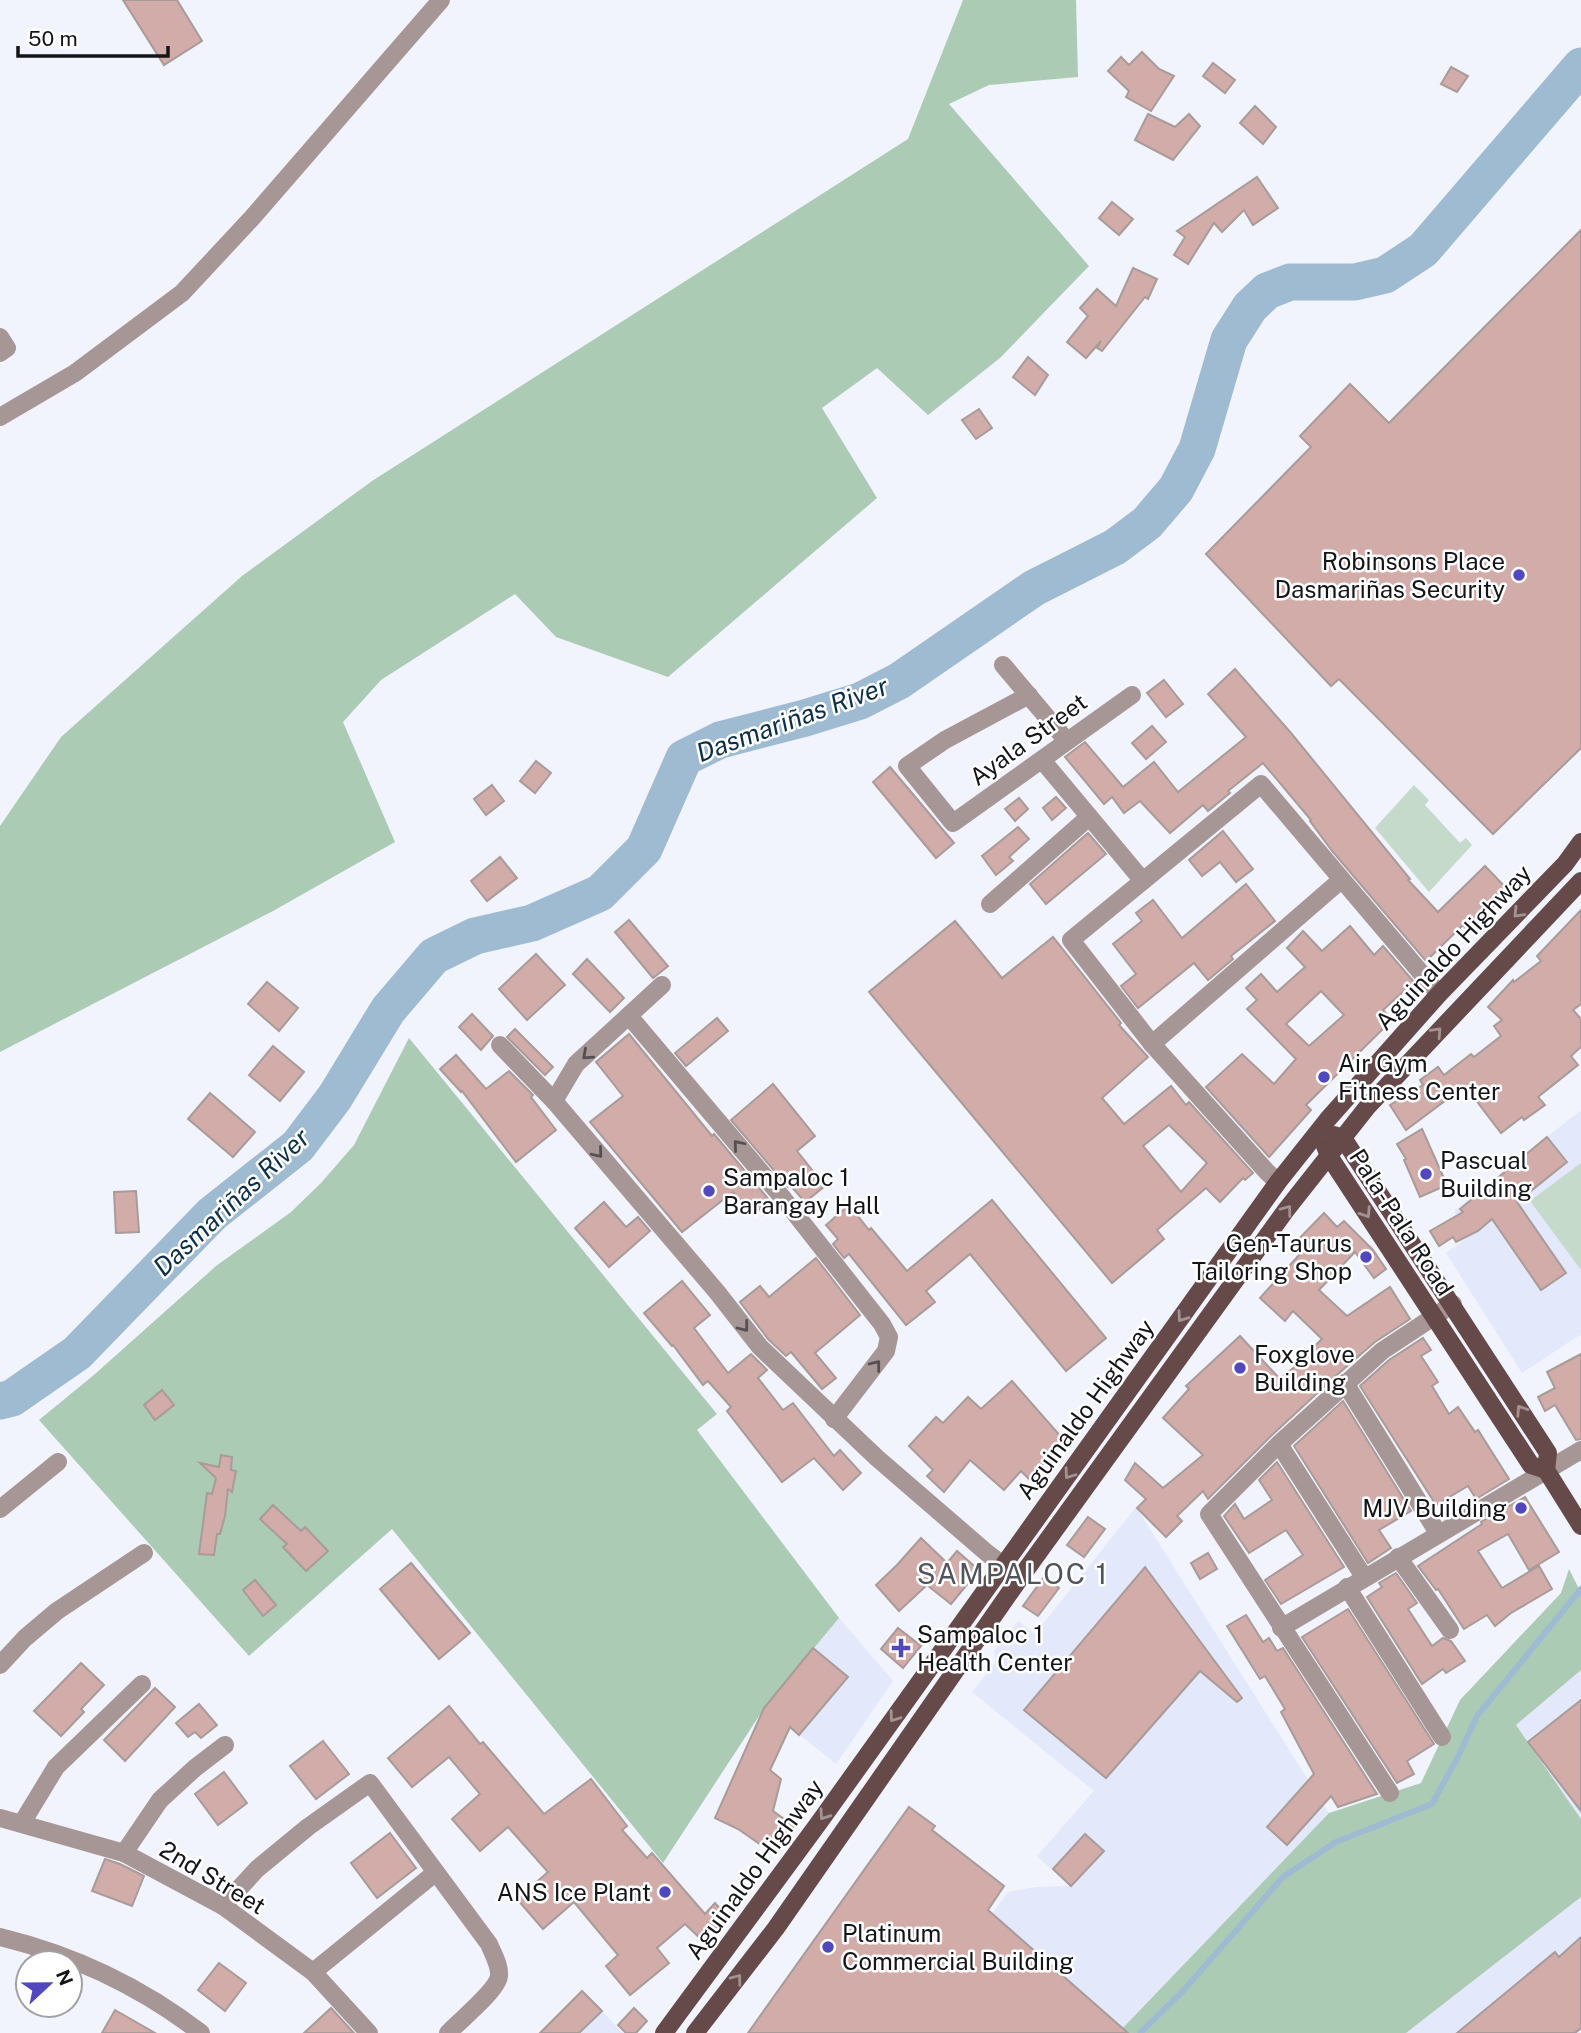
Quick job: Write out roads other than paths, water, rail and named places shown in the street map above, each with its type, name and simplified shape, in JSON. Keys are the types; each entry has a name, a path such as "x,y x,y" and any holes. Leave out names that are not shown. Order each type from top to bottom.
{"main road":[{"name":"Aguinaldo Highway","path":"664,2033 1278,1182 1320,1129 1439,994 1565,864 1581,842"},
{"path":"1565,864 1576,887"},
{"name":"Aguinaldo Highway","path":"693,2033 776,1928 1020,1578 1286,1210 1368,1106 1576,887"},
{"name":"Pala-Pala Road","path":"1320,1129 1343,1138 1453,1304 1548,1453 1546,1470 1581,1526"},
{"name":"Pala-Pala Road","path":"1320,1129 1329,1156 1531,1465 1546,1470"},
{"path":"676,2018 693,2033"}],"street":[{"path":"0,417 75,373 182,293 251,219 441,0"},
{"path":"0,337 7,348 0,353"},
{"path":"1003,665 1068,741"},
{"name":"Ayala Street","path":"1029,695 945,740 907,766 953,823 1132,695"},
{"path":"1042,760 1143,881"},
{"path":"1278,1182 1152,1044 1071,940 1261,784 1439,994"},
{"path":"990,904 1090,817"},
{"path":"1152,1044 1341,880"},
{"path":"554,1101 576,1064 662,985"},
{"path":"629,1016 788,1205 882,1324 888,1338 886,1351 834,1419"},
{"path":"500,1045 554,1101 717,1292 760,1348 834,1419 1020,1578"},
{"path":"1390,1793 1209,1514 1345,1383 1382,1352 1453,1304"},
{"path":"1345,1383 1438,1533"},
{"path":"1279,1444 1364,1577"},
{"path":"1281,1628 1398,1556 1581,1450"},
{"path":"0,1509 58,1462"},
{"path":"0,1665 57,1611 144,1553"},
{"path":"1398,1556 1450,1630"},
{"path":"1347,1587 1442,1737"},
{"path":"22,1823 56,1767 142,1684"},
{"path":"124,1853 160,1800 225,1745"},
{"path":"223,1906 257,1869 308,1827 370,1783 489,1944 498,1965 499,1978 493,1988 447,2033"},
{"name":"2nd Street","path":"0,1818 124,1853 223,1906 313,1972 369,2033"},
{"path":"313,1972 435,1873"},
{"path":"0,1937 61,1955 116,1979 163,2005 201,2033"}],"waterway":[{"name":"Dasmariñas River","path":"0,1401 12,1398 77,1353 212,1214 298,1146 335,1097 388,1010 434,956 475,936 532,923 600,893 644,849 684,758 720,740 860,701 899,681 1034,588 1115,547 1147,523 1176,489 1197,449 1229,340 1250,307 1267,291 1290,282 1355,282 1385,275 1423,250 1581,66"},
{"path":"1140,2033 1183,1991 1283,1877 1336,1842 1432,1804 1477,1716 1581,1589"}],"place":[{"name":"Robinsons Place Dasmariñas Security","path":"1519,575"},
{"name":"Air Gym Fitness Center","path":"1324,1077"},
{"name":"Pascual Building","path":"1426,1174"},
{"name":"Sampaloc 1 Barangay Hall","path":"709,1191"},
{"name":"Gen-Taurus Tailoring Shop","path":"1366,1257"},
{"name":"Foxglove Building","path":"1240,1368"},
{"name":"MJV Building","path":"1521,1508"},
{"name":"Sampaloc 1 Health Center","path":"901,1648"},
{"name":"ANS Ice Plant","path":"665,1892"},
{"name":"Platinum Commercial Building","path":"828,1947"}],"district":[{"name":"SAMPALOC 1","path":"1013,1573"}]}
